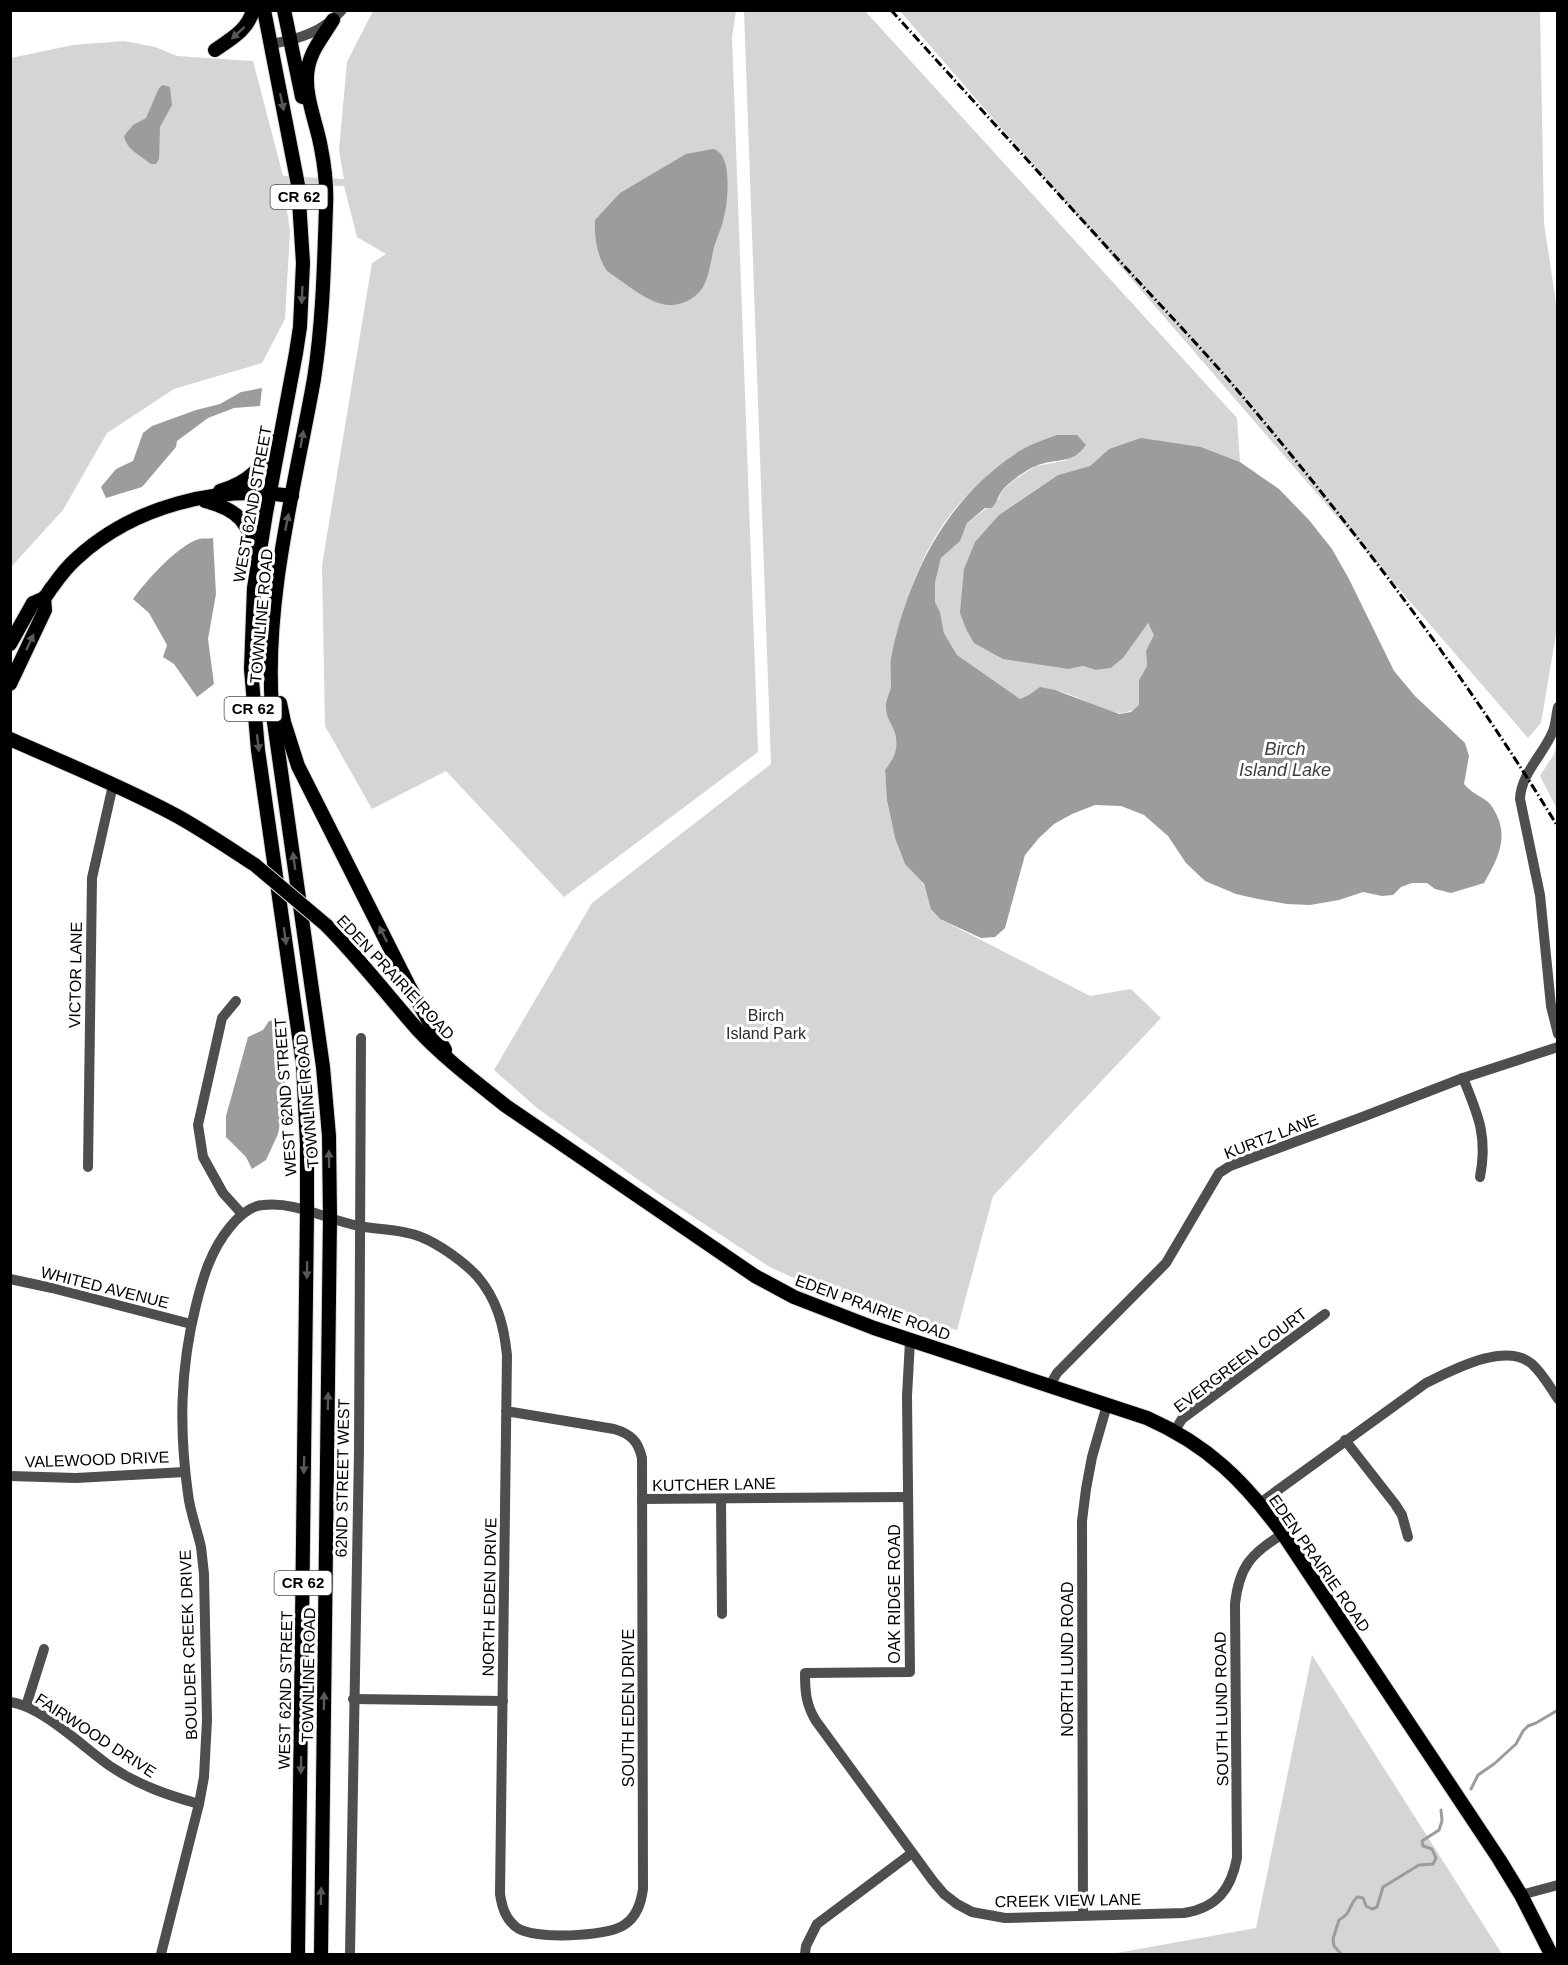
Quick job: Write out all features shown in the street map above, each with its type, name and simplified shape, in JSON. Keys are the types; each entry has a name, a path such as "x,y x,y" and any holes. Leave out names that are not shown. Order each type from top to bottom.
{"main road":[{"path":"215,50 237,35 247,24 253,10"},
{"name":"CR 62","path":"264,10 298,185 303,263 300,327"},
{"name":"CR 62","path":"284,10 311,143 325,252"},
{"path":"325,252 327,192 321,148 308,90 308,70 318,45 338,15"},
{"name":"TOWNLINE ROAD","path":"321,1954 329,1136 323,1067 272,708 270,679 275,597 322,325 325,252"},
{"path":"10,644 33,603 44,598 76,559 96,543 153,511 240,484 254,474 264,462 273,437 292,333 300,327"},
{"name":"WEST 62ND STREET","path":"298,1954 307,1212 306,1116 303,1065 254,710 251,629 254,588 300,327"},
{"path":"197,499 270,493 292,496"},
{"path":"197,499 227,508 246,524 254,544 254,588"},
{"path":"10,684 45,610 44,598"},
{"path":"10,636 22,621"},
{"path":"273,642 277,687 284,722 298,766 409,986 450,1060"},
{"name":"EDEN PRAIRIE ROAD","path":"10,739 177,816 255,865 326,925 348,947 419,1031 450,1060 506,1106 755,1276 794,1298 910,1341 1050,1384 1147,1418 1175,1430 1226,1467 1260,1503 1283,1534 1521,1895 1551,1954"}],"street":[{"path":"271,44 313,33 338,15"},
{"path":"1557,707 1554,730 1520,789 1520,799 1540,895 1551,1006 1557,1034"},
{"name":"VICTOR LANE","path":"88,1167 92,878 113,785"},
{"path":"236,1001 222,1018 198,1125 203,1157 223,1193 242,1214 260,1205 297,1207 307,1212 359,1226"},
{"name":"62ND STREET WEST","path":"350,1954 359,1450 361,1038"},
{"name":"KURTZ LANE","path":"1050,1384 1057,1373 1166,1263 1219,1173 1236,1163 1463,1078 1557,1047"},
{"path":"1463,1078 1482,1133 1484,1152 1480,1177"},
{"name":"BOULDER CREEK DRIVE","path":"161,1954 199,1804 204,1777 207,1730 204,1574 201,1548 188,1498 182,1393 191,1324 203,1277 219,1243 242,1214"},
{"name":"NORTH EDEN DRIVE","path":"359,1226 406,1233 435,1244 476,1276 500,1313 505,1334 500,1894 502,1907 517,1928 529,1934 541,1935 598,1934 612,1931 624,1925 634,1915"},
{"name":"WHITED AVENUE","path":"10,1279 191,1324"},
{"name":"EVERGREEN COURT","path":"1175,1430 1182,1419 1325,1314"},
{"name":"OAK RIDGE ROAD","path":"910,1341 907,1395 910,1672 805,1674 805,1687 806,1699 813,1716 912,1853"},
{"path":"1260,1503 1426,1383 1451,1371 1498,1356 1510,1355 1522,1358 1532,1364 1557,1399"},
{"name":"NORTH LUND ROAD","path":"1083,1915 1082,1521 1092,1457 1107,1405"},
{"name":"KUTCHER LANE","path":"506,1411 614,1428 625,1432 640,1448 642,1499 908,1497"},
{"path":"1345,1440 1395,1504 1402,1515 1408,1538"},
{"name":"VALEWOOD DRIVE","path":"10,1476 76,1478 185,1472"},
{"name":"SOUTH EDEN DRIVE","path":"634,1915 641,1902 643,1889 642,1499"},
{"path":"721,1499 722,1614"},
{"name":"SOUTH LUND ROAD","path":"1218,1899 1234,1873 1237,1858 1236,1588 1241,1573 1250,1558 1283,1534"},
{"path":"26,1707 44,1649"},
{"path":"353,1699 502,1701"},
{"name":"FAIRWOOD DRIVE","path":"10,1702 26,1707 48,1719 132,1780 155,1791 199,1804"},
{"path":"805,1954 806,1946 817,1924 912,1853"},
{"name":"CREEK VIEW LANE","path":"912,1853 944,1894 957,1904 972,1912 1005,1918 1184,1913 1197,1911 1218,1899"},
{"path":"1521,1895 1557,1885"}],"green space":[{"path":"373,11 736,11 732,37 758,752 564,897 446,771 372,809 325,726 322,565 372,263 386,254 357,237 344,186 283,184 290,231 285,319 262,363 174,389 107,433 63,510 11,567 11,58 73,45 124,41 155,47 177,56 253,61 283,176 344,179 339,150 347,62"},
{"name":"Birch Island Park","path":"744,11 865,11 1237,418 1240,462 1201,447 1109,449 1090,466 1058,475 999,515 1069,669 1083,666 1096,670 1111,668 1123,658 1147,622 1155,635 1146,651 1147,666 1139,680 1139,706 1129,712 1119,713 1098,708 1067,693 1052,691 1020,699 957,655 944,633 940,612 935,602 935,583 941,558 959,541 967,523 999,499 1001,492 1014,480 1036,466 1069,460 1016,453 979,484 958,505 934,539 915,577 901,618 891,661 891,685 886,705 897,744 893,758 885,770 887,793 893,828 904,861 922,883 933,910 940,919 1090,996 1131,989 1161,1018 993,1196 957,1330 834,1297 768,1266 657,1193 537,1108 494,1070 592,903 771,764"},
{"path":"900,11 1540,11 1544,223 1558,316 1558,622 1541,723 1528,738"},
{"path":"1557,744 1557,809 1540,776 1554,754"},
{"path":"1312,1655 1502,1954 1111,1954 1256,1928"}],"water":[{"path":"163,85 170,87 172,105 160,127 159,159 156,164 151,164 131,148 124,136 133,125 146,118 159,88"},
{"path":"713,149 719,152 724,159 728,190 724,217 707,278 694,297 686,302 664,305 638,293 607,271 597,246 595,220 620,193 686,154"},
{"path":"262,388 260,406 234,408 208,418 177,441 176,447 142,487 106,498 101,487 116,469 133,461 143,433 152,426 220,404 241,392"},
{"name":"Birch Island Lake","path":"1057,435 1077,435 1086,445 1075,456 1043,463 1027,470 1012,481 1001,492 992,508 985,508 967,523 960,541 941,558 935,583 935,602 940,612 944,633 957,655 1020,699 1040,687 1055,690 1119,714 1131,712 1139,705 1139,680 1147,666 1146,651 1154,635 1148,623 1123,658 1111,668 1096,670 1083,666 1069,669 1003,659 974,643 960,613 964,569 975,542 999,515 1058,475 1090,466 1109,449 1141,438 1201,447 1240,462 1279,489 1309,520 1332,549 1349,579 1394,671 1415,696 1465,743 1469,756 1464,784 1490,804 1500,824 1502,834 1495,863 1484,883 1451,893 1435,889 1427,883 1412,883 1401,887 1393,895 1382,896 1363,892 1339,900 1310,905 1258,899 1236,894 1205,881 1186,863 1168,836 1144,815 1121,806 1095,805 1054,824 1025,855 1005,928 995,937 981,938 940,919 931,909 924,884 905,864 895,838 887,800 885,770 893,758 896,744 886,705 891,686 891,658 898,628 919,570 949,518 990,473 1030,445"},
{"path":"213,538 216,594 208,639 214,684 197,697 174,664 163,657 167,645 149,613 133,599 154,574 182,548 199,539"},
{"path":"278,1019 286,1089 278,1134 266,1160 252,1169 246,1157 226,1137 226,1116 248,1037 263,1030 269,1021"}],"waterway":[{"path":"1471,1789 1478,1775 1516,1744 1528,1726 1558,1710"},
{"path":"1341,1954 1334,1946 1333,1939 1339,1920 1346,1915 1357,1897 1363,1898 1366,1906 1372,1909 1377,1907 1383,1887 1419,1865 1433,1864 1436,1858 1432,1849 1423,1846 1422,1841 1439,1830 1442,1821 1441,1810"}],"railway":[{"path":"891,10 1208,357 1324,495 1446,657 1558,827"}]}
